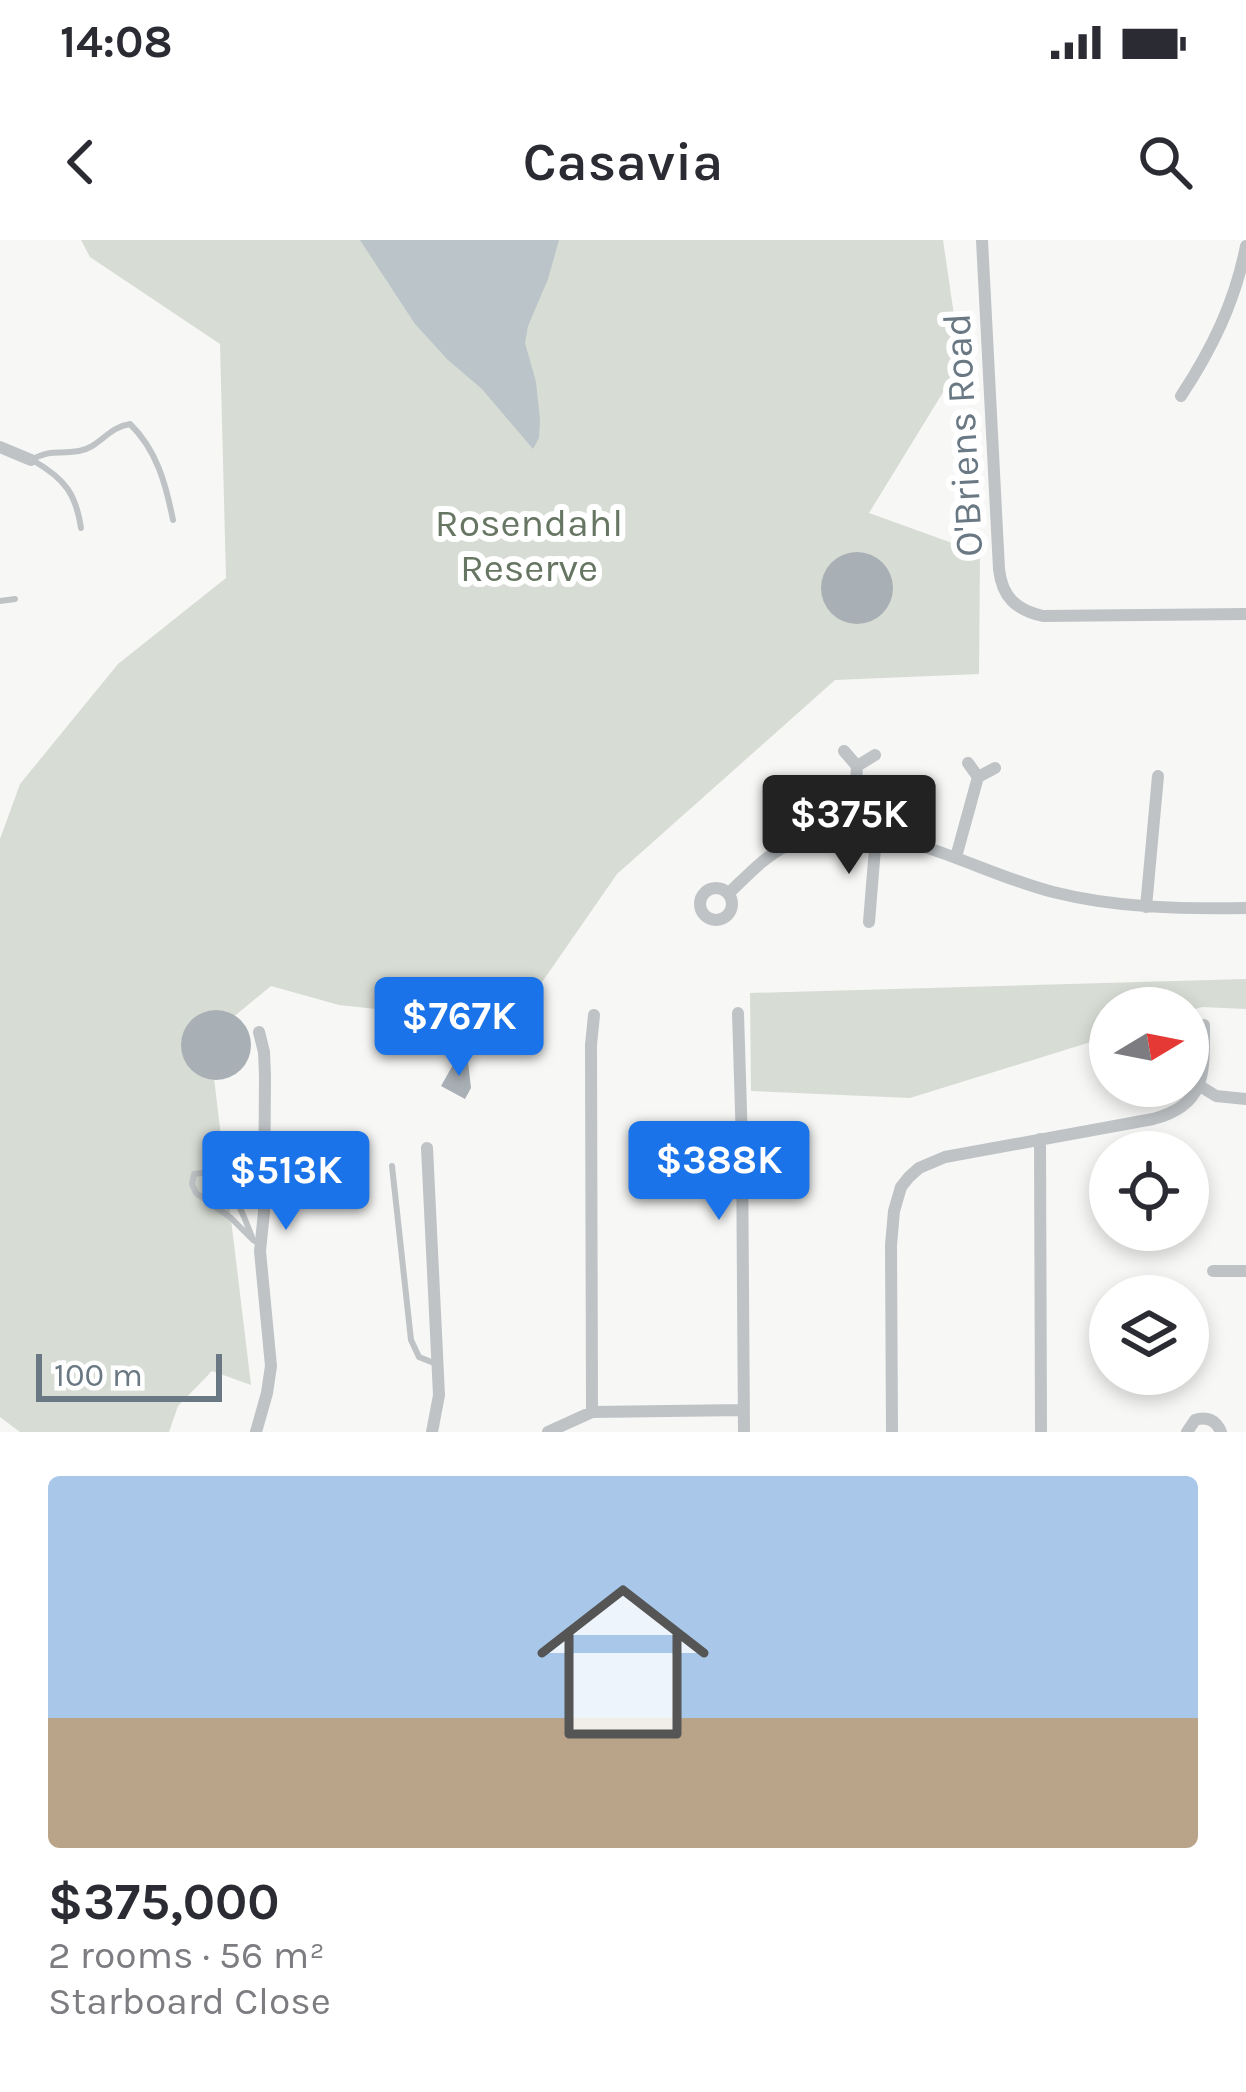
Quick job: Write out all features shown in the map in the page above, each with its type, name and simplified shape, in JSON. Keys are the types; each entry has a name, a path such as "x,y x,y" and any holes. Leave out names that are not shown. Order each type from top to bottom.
{"street":[{"name":"O'Briens Road","path":"982,240 999,569 1010,601 1043,616 1246,614"},
{"path":"1181,396 1229,308 1246,246"},
{"path":"0,447 31,460"},
{"path":"844,751 857,766 853,834"},
{"path":"857,766 875,755"},
{"path":"968,763 979,777"},
{"path":"956,856 979,777 995,768"},
{"path":"1146,907 1158,776"},
{"path":"729,892 785,846 807,838 853,834 921,844 1051,892 1146,907 1246,908"},
{"path":"869,922 876,836"},
{"path":"738,1013 744,1432"},
{"path":"592,1412 594,1015"},
{"path":"256,1432 271,1366 257,1241 264,1212 265,1076 259,1032"},
{"path":"1209,1092 1246,1099"},
{"path":"892,1432 891,1245 893,1210 901,1187 931,1162 1169,1114 1180,1107"},
{"path":"1040,1139 1041,1432"},
{"path":"427,1148 439,1406 432,1432"},
{"path":"1213,1271 1246,1271"},
{"path":"548,1432 592,1412 744,1410"},
{"path":"1187,1432 1200,1418 1215,1423 1221,1432"}],"lane":[{"path":"31,460 47,452 83,450 110,430 130,424 156,461 173,520"},
{"path":"31,460 70,491 81,528"},
{"path":"0,601 14,599"},
{"path":"995,768 1010,758"},
{"path":"392,1166 410,1334 419,1357 438,1364"},
{"path":"210,1172 225,1184 257,1241 196,1193 194,1174 210,1172"}],"green space":[{"name":"Rosendahl Reserve","path":"81,240 943,240 961,363 869,513 980,553 979,674 835,680 617,874 513,1024 339,1005 271,986 209,1037 251,1385 212,1371 178,1406 169,1432 20,1432 0,1417 0,839 20,784 118,664 226,578 220,344 90,257"},
{"path":"1246,979 1246,1009 1209,1007 1209,987 1089,987 1089,1043 910,1098 751,1091 750,993"}],"shaded area":[{"path":"360,240 559,240 525,343 540,420 533,449 482,389 415,324"}],"building":[{"path":"857,552 883,562 893,588 883,614 857,624 831,614 821,588 831,562"},
{"path":"216,1010 240,1021 251,1045 240,1069 216,1080 192,1069 181,1045 192,1021"},
{"path":"458,1056 468,1062 471,1088 465,1099 441,1086"}]}
